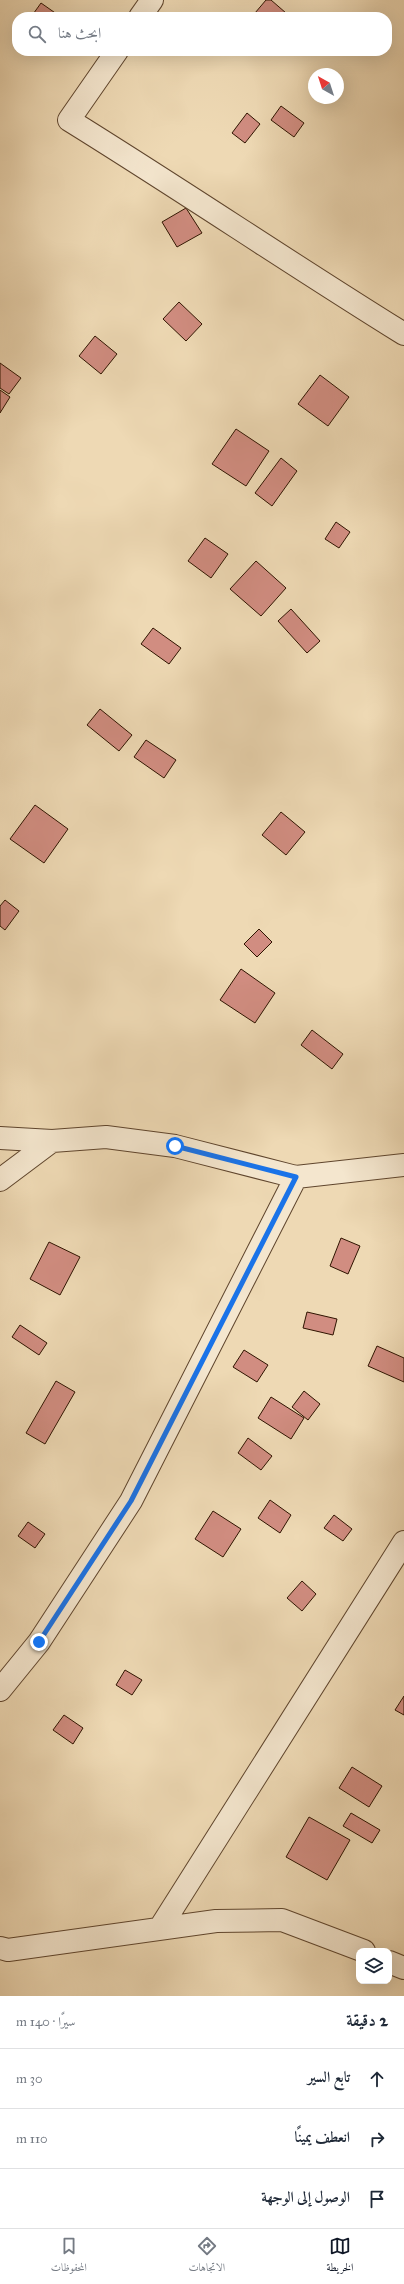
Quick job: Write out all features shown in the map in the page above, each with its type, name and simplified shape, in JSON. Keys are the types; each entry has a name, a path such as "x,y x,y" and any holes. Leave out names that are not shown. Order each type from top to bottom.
{"street":[{"path":"144,12 152,0"},
{"path":"114,56 69,120 167,181 292,265 404,334"},
{"path":"0,1138 52,1141 106,1137 175,1146 296,1177 404,1165"},
{"path":"0,1180 52,1141"},
{"path":"0,1690 39,1642 131,1501 296,1177"},
{"path":"160,1928 404,1542"},
{"path":"0,1948 8,1950 216,1921 282,1920 356,1948"},
{"path":"392,1963 404,1968"}],"building":[{"path":"266,0 271,0 285,12 256,12"},
{"path":"41,3 54,12 35,12"},
{"path":"281,106 304,123 294,137 271,120"},
{"path":"247,113 260,124 245,143 232,133"},
{"path":"186,208 202,233 177,247 162,222"},
{"path":"179,302 202,324 186,341 163,319"},
{"path":"95,336 117,354 101,374 79,356"},
{"path":"0,363 21,378 9,394 0,388"},
{"path":"320,375 349,397 328,426 298,404"},
{"path":"0,390 10,397 0,413"},
{"path":"236,429 269,451 246,486 212,464"},
{"path":"281,458 297,471 272,506 255,493"},
{"path":"336,522 350,532 339,548 325,539"},
{"path":"205,538 228,554 211,578 188,561"},
{"path":"256,561 286,588 261,616 230,589"},
{"path":"291,609 320,641 307,653 278,621"},
{"path":"153,628 181,648 169,664 141,644"},
{"path":"100,709 132,735 119,751 87,725"},
{"path":"146,740 176,760 164,778 134,757"},
{"path":"35,805 68,829 44,863 10,839"},
{"path":"281,812 305,832 286,855 262,835"},
{"path":"5,900 19,911 5,930 0,926 0,906"},
{"path":"259,929 272,942 257,957 244,944"},
{"path":"241,969 275,993 255,1023 220,1000"},
{"path":"312,1030 343,1054 332,1069 301,1045"},
{"path":"341,1238 360,1246 348,1274 330,1266"},
{"path":"49,1242 80,1257 60,1295 30,1279"},
{"path":"307,1312 337,1319 333,1335 303,1328"},
{"path":"20,1325 47,1343 39,1355 12,1337"},
{"path":"377,1346 404,1358 404,1382 368,1366"},
{"path":"244,1350 268,1365 257,1382 233,1367"},
{"path":"56,1381 75,1392 45,1444 26,1433"},
{"path":"304,1391 320,1404 308,1420 292,1407"},
{"path":"271,1397 304,1418 291,1439 258,1418"},
{"path":"248,1438 272,1456 261,1470 238,1453"},
{"path":"270,1500 291,1515 280,1533 258,1518"},
{"path":"213,1511 241,1529 223,1557 195,1539"},
{"path":"334,1515 352,1529 343,1541 324,1528"},
{"path":"28,1522 45,1534 35,1548 18,1536"},
{"path":"302,1581 316,1594 302,1611 287,1598"},
{"path":"125,1670 142,1680 132,1695 116,1685"},
{"path":"404,1696 404,1715 395,1710"},
{"path":"64,1715 83,1728 73,1744 53,1730"},
{"path":"352,1767 382,1786 369,1807 339,1788"},
{"path":"351,1813 380,1830 372,1843 343,1826"},
{"path":"309,1817 350,1840 327,1880 286,1857"}],"route":[{"path":"39,1642 131,1501 296,1177 175,1146"}]}
